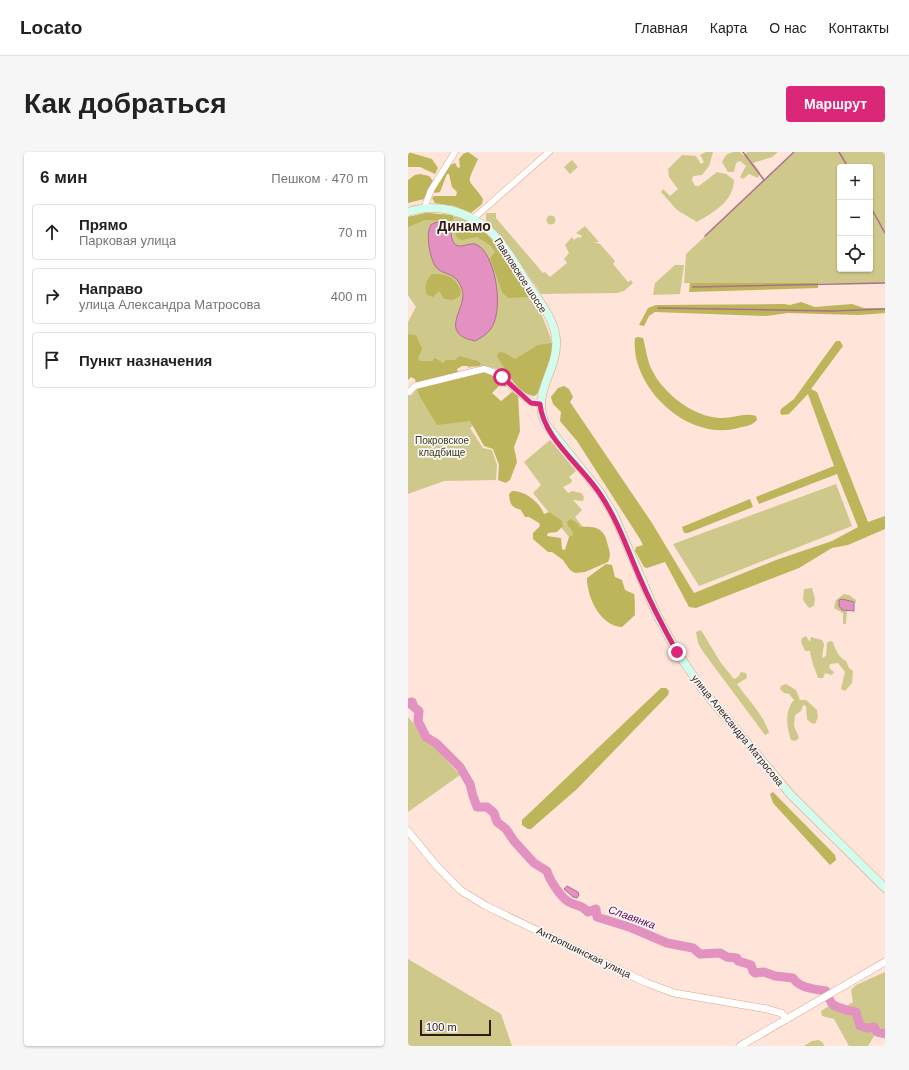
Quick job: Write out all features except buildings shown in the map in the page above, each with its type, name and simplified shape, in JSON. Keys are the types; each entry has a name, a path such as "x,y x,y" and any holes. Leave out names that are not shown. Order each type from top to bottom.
{"main road":[{"name":"Павловское шоссе","path":"408,212 424,208 446,210 474,218 490,230 508,251 541,304 555,332 556,354 540,404"},
{"name":"улица Александра Матросова","path":"540,404 540,414 550,432 600,492 614,515 657,615 677,652 703,690 790,794 885,888"}],"street":[{"path":"424,208 431,190 455,152"},
{"path":"474,218 549,152"},
{"path":"409,392 415,386 484,369 493,371 531,403 540,404"},
{"name":"Антропшинская улица","path":"408,831 434,863 460,890 486,906 654,985 682,994 767,1009 781,1013 788,1019"},
{"path":"740,1046 885,962"}],"green space":[{"path":"706,152 713,152 709,166 702,175 693,176 692,180 695,186 699,186 717,172 726,174 734,180 733,188 722,206 697,222 677,210 661,192 663,189 670,196 678,189 669,177 668,169 682,155 696,156 701,164 704,162 700,155"},
{"path":"733,152 740,152 744,156 747,152 778,152 772,157 753,163 760,172 758,178 749,174 743,179 740,177 746,166 740,161 736,163 734,172 728,172 722,162 726,155"},
{"path":"795,152 885,152 885,283 684,283 686,254"},
{"path":"572,160 578,167 570,174 564,167"},
{"path":"426,213 460,218 478,227 499,249 524,283 544,320 550,335 552,348 552,354 546,371 537,394 534,396 524,392 507,375 497,369 486,367 468,368 467,365 410,375 408,378 408,322 416,307 408,295 408,217"},
{"path":"486,213 496,213 496,218 543,273 545,272 550,277 567,263 564,259 569,253 565,245 572,237 574,240 578,237 580,238 582,236 576,233 585,226 599,242 594,242 600,244 615,261 613,264 628,282 631,280 633,283 624,291 617,293 541,294 512,251 486,222"},
{"path":"551,215 556,220 551,225 546,220"},
{"path":"675,265 684,265 680,294 653,295 655,283"},
{"name":"Покровское кладбище","path":"455,379 478,421 470,428 483,448 492,450 497,465 496,480 444,481 408,494 408,393 411,396 417,389"},
{"path":"550,440 576,471 569,477 572,480 571,483 563,487 568,493 572,491 581,493 584,497 583,501 573,500 582,510 575,517 586,531 573,542 533,493 541,485 524,462"},
{"path":"836,484 852,526 699,586 673,544"},
{"path":"812,588 815,599 814,606 809,608 803,600 804,589"},
{"path":"844,594 849,595 856,600 856,603 842,599 842,610 847,611 846,624 843,624 843,613 834,608 836,600"},
{"path":"701,630 721,663 734,679 738,677 741,672 746,673 747,678 737,684 760,714 769,733 765,735 704,653 698,643 696,632"},
{"path":"806,636 810,642 811,637 822,640 824,644 822,658 826,656 827,643 830,641 833,642 839,656 846,661 849,668 853,671 852,683 845,691 841,689 845,672 838,663 830,664 829,668 834,672 832,675 825,673 823,678 818,678 810,651 805,651 801,642 802,638"},
{"path":"786,684 796,690 800,700 806,700 817,710 818,717 815,724 811,723 807,719 806,706 803,705 801,711 795,715 794,726 799,738 795,741 791,740 787,719 789,709 794,700 789,694 784,693 780,689 781,686"},
{"path":"408,717 460,775 408,812"},
{"path":"408,959 501,1014 512,1046 408,1046"},
{"path":"885,972 885,1034 877,1031 868,1046 849,1046 834,1019 822,1016 821,1011 834,1003 843,1008 853,1002 851,990 856,985"},
{"path":"819,1040 824,1046 804,1046 812,1041"}],"shaded area":[{"path":"408,152 432,159 438,168 435,174 420,167 408,167"},
{"path":"468,152 478,159 471,174 470,181 483,199 482,204 471,213 454,206 435,203 432,198 434,196 456,196 457,192 452,187 449,174 447,174 440,192 435,193 433,190 448,166 455,163 458,168 460,167 459,159 463,154"},
{"path":"420,174 429,176 434,182 424,199 408,203 408,180 415,175"},
{"path":"426,213 452,215 454,218 452,221 425,220 408,227 408,217"},
{"path":"439,222 449,225 453,241 456,245 461,246 476,244 479,246 490,262 494,274 497,312 490,330 475,341 464,337 458,332 456,326 456,319 462,304 463,296 459,283 453,277 439,270 432,258 428,234 431,225"},
{"path":"466,223 475,226 494,242 511,265 530,297 508,298 502,292 490,258 495,252 491,246 477,237 461,240 456,236 455,230 459,224"},
{"path":"432,274 447,276 453,279 459,286 461,291 460,296 453,300 444,299 439,291 433,297 427,295 426,283"},
{"path":"690,283 818,283 818,288 689,292"},
{"path":"801,302 815,307 852,304 864,308 885,308 885,313 859,315 788,313 766,316 655,312 649,316 644,326 639,325 648,308 656,305 790,305"},
{"path":"408,334 416,335 422,349 418,358 420,361 432,361 435,358 443,363 446,360 455,360 459,356 478,361 481,364 480,366 462,366 457,369 458,372 487,370 508,384 505,387 501,384 492,393 501,401 512,392 518,395 520,431 514,447 517,462 510,480 506,483 498,480 499,465 493,449 484,446 470,421 437,425 419,395 415,379 411,377 408,380"},
{"path":"635,338 643,338 649,363 657,379 671,395 680,402 710,417 724,418 752,415 756,416 757,420 753,424 746,426 719,430 700,427 682,419 666,407 652,392 642,375 636,357"},
{"path":"836,341 840,341 843,346 811,389 817,392 868,522 885,516 885,529 848,545 832,548 799,568 696,608 689,607 665,562 647,568 644,567 635,551 636,547 643,545 640,539 577,441 560,421 561,412 553,404 551,397 558,388 564,386 569,389 573,397 570,402 652,523 694,593 776,560 832,541 858,527 837,474 759,504 756,497 834,466 808,394 789,414 782,415 780,413 781,409 794,399"},
{"path":"552,343 551,357 537,394 534,396 528,394 517,386 497,356 499,352 505,353 515,359 538,345"},
{"path":"512,491 517,491 527,495 539,505 544,514 549,512 562,521 563,526 557,532 548,533 547,536 561,538 562,549 565,550 569,537 573,535 573,532 568,526 567,522 570,519 576,522 580,527 599,529 605,535 607,540 610,554 608,562 585,572 575,573 570,570 563,560 552,552 548,552 533,539 533,533 540,526 539,523 529,517 525,517 521,510 512,505 509,494"},
{"path":"750,499 753,507 688,533 684,533 682,527"},
{"path":"606,564 612,565 615,577 622,580 625,590 634,594 635,615 622,627 607,622 601,616 589,594 587,578"},
{"path":"842,599 854,602 854,611 842,610 839,606 839,600"},
{"path":"661,688 666,688 669,691 668,695 577,789 531,829 528,829 522,825 522,820"},
{"path":"773,792 835,855 836,860 830,865 773,803 770,794"},
{"path":"567,886 578,892 579,895 577,898 573,897 564,889"}],"waterway":[{"path":"743,152 764,180"},
{"path":"705,236 794,152"},
{"path":"839,152 846,164"},
{"path":"873,211 885,233"},
{"path":"693,287 885,283"},
{"path":"658,308 833,311 885,309"},
{"name":"Славянка","path":"408,704 412,702 414,707 419,711 418,721 426,737 436,743 460,767 470,784 477,807 487,807 494,813 497,822 506,829 514,841 534,863 547,871 550,879 562,897 566,900 583,907 588,912 596,909 597,917 632,928 667,943 693,948 700,954 720,953 727,957 737,958 738,961 751,965 755,973 764,972 775,976 793,978 803,986 826,991 833,1005 847,1011 856,1012 860,1026 867,1028 874,1027 877,1032 885,1034"}],"district":[{"name":"Динамо","path":"464,226"}],"route":[{"path":"502,377 531,403 540,404 540,414 550,432 600,492 614,515 639,577 677,652"}]}
